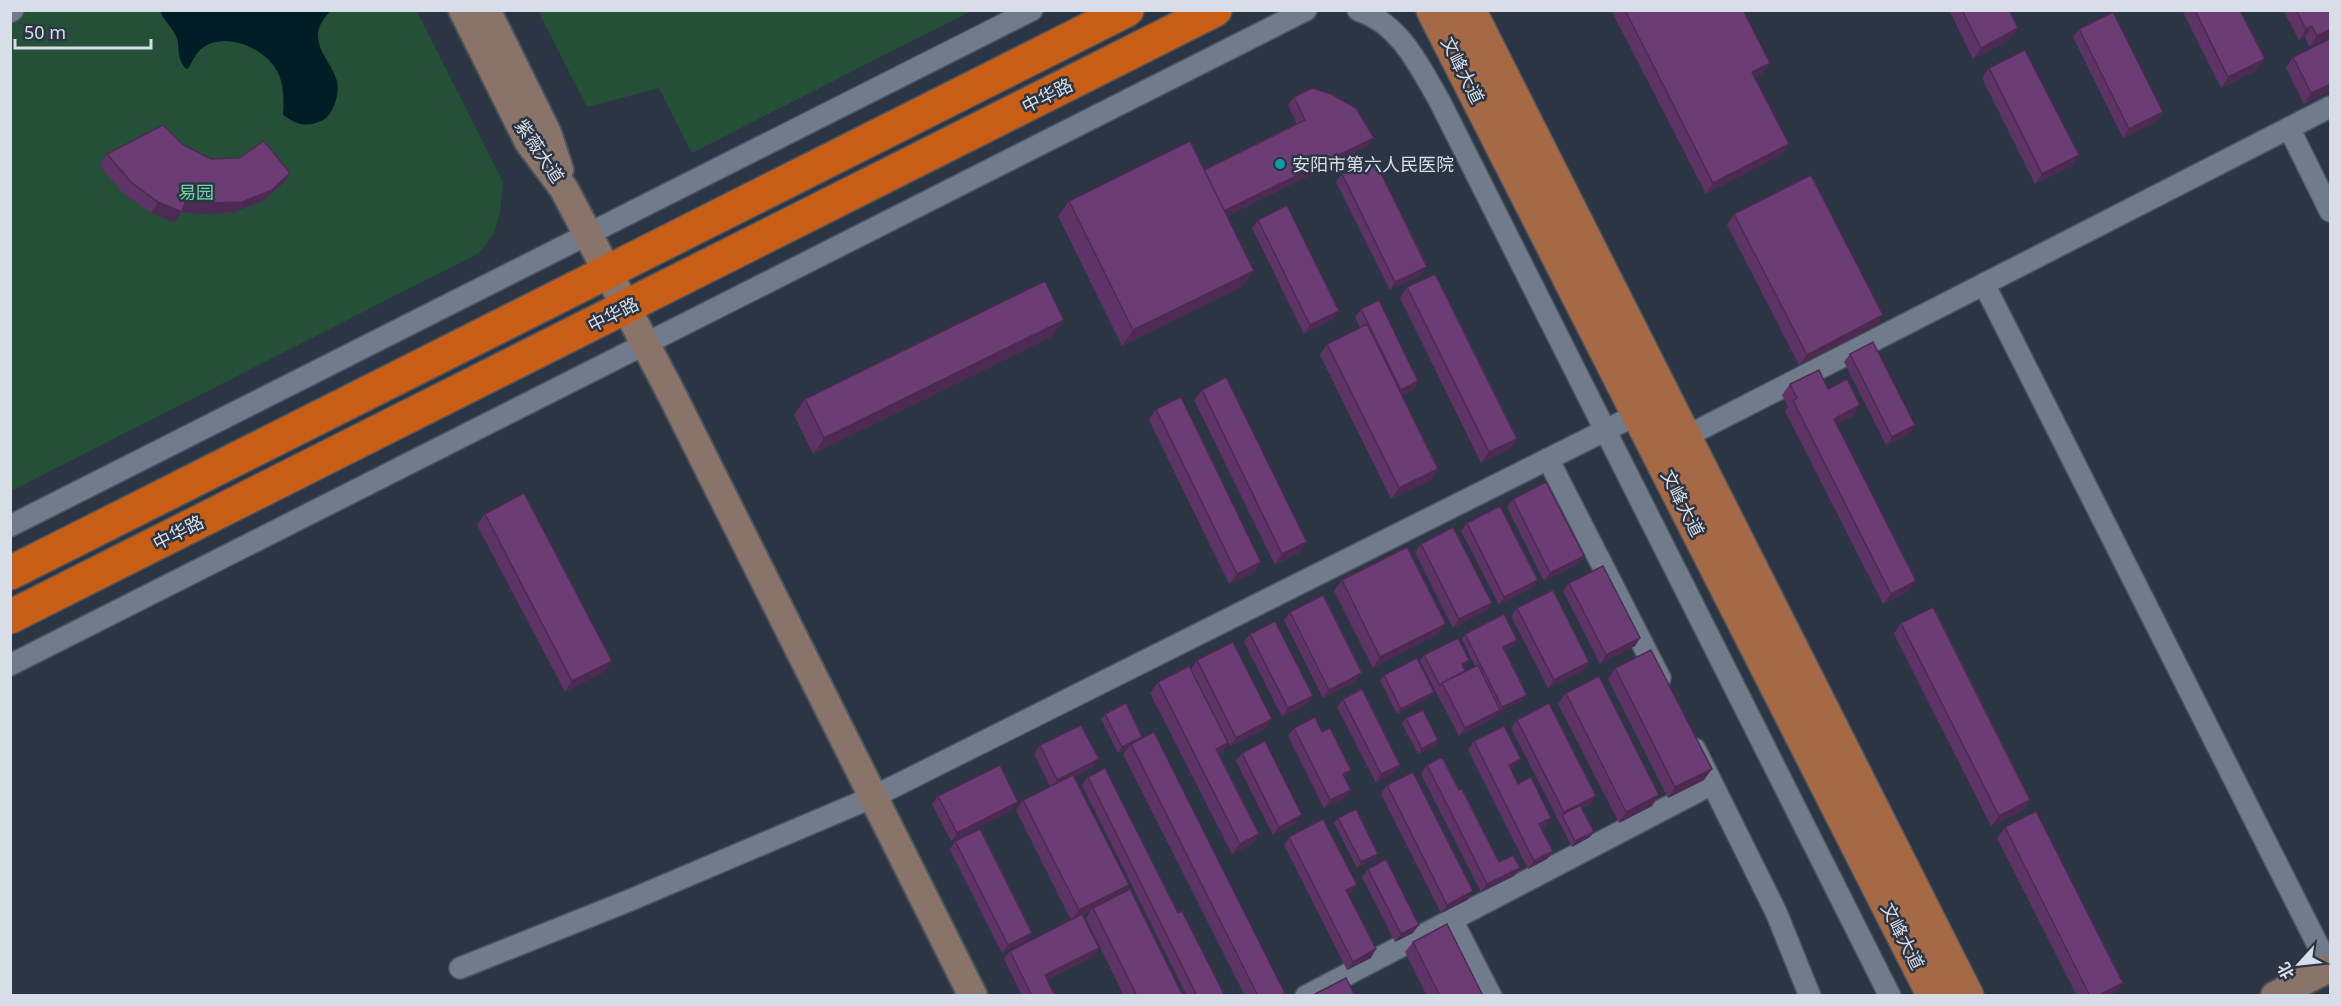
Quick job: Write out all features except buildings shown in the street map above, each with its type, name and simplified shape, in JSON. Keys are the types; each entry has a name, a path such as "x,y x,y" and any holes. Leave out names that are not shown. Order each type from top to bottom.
{"highway":[{"path":"10,573 1127,10"},
{"name":"中华路","path":"10,617 1215,10"}],"main road":[{"name":"文峰大道","path":"1433,10 1934,996"},
{"name":"文峰大道","path":"1469,10 1967,996"}],"street":[{"name":"紫薇大道","path":"463,10 529,142 564,189"},
{"name":"紫薇大道","path":"486,10 548,133 564,189"},
{"path":"10,526 1032,10"},
{"path":"10,665 1306,10"},
{"path":"1358,10 1374,15 1393,30 1414,57 1890,996"},
{"path":"1685,437 2331,107"},
{"path":"2289,128 2331,211"},
{"path":"564,189 646,343 973,996"},
{"path":"1983,285 2330,968 2275,996"},
{"path":"460,968 628,901 873,797 1638,414"},
{"path":"1548,459 1666,692"},
{"path":"1687,733 1776,912 1810,996"},
{"path":"1306,996 1712,784"},
{"path":"1452,920 1491,996"}],"green space":[{"name":"易园","path":"11,11 417,11 503,182 500,214 493,235 479,253 11,491"},
{"path":"538,11 971,11 692,153 659,88 587,107"}],"water":[{"path":"160,11 331,11 322,21 318,34 320,47 338,86 332,110 321,121 305,125 283,115 283,93 278,73 264,55 242,44 230,41 207,45 198,52 188,69 185,68 180,58 176,36"}],"place":[{"name":"安阳市第六人民医院","path":"1280,164"}]}
